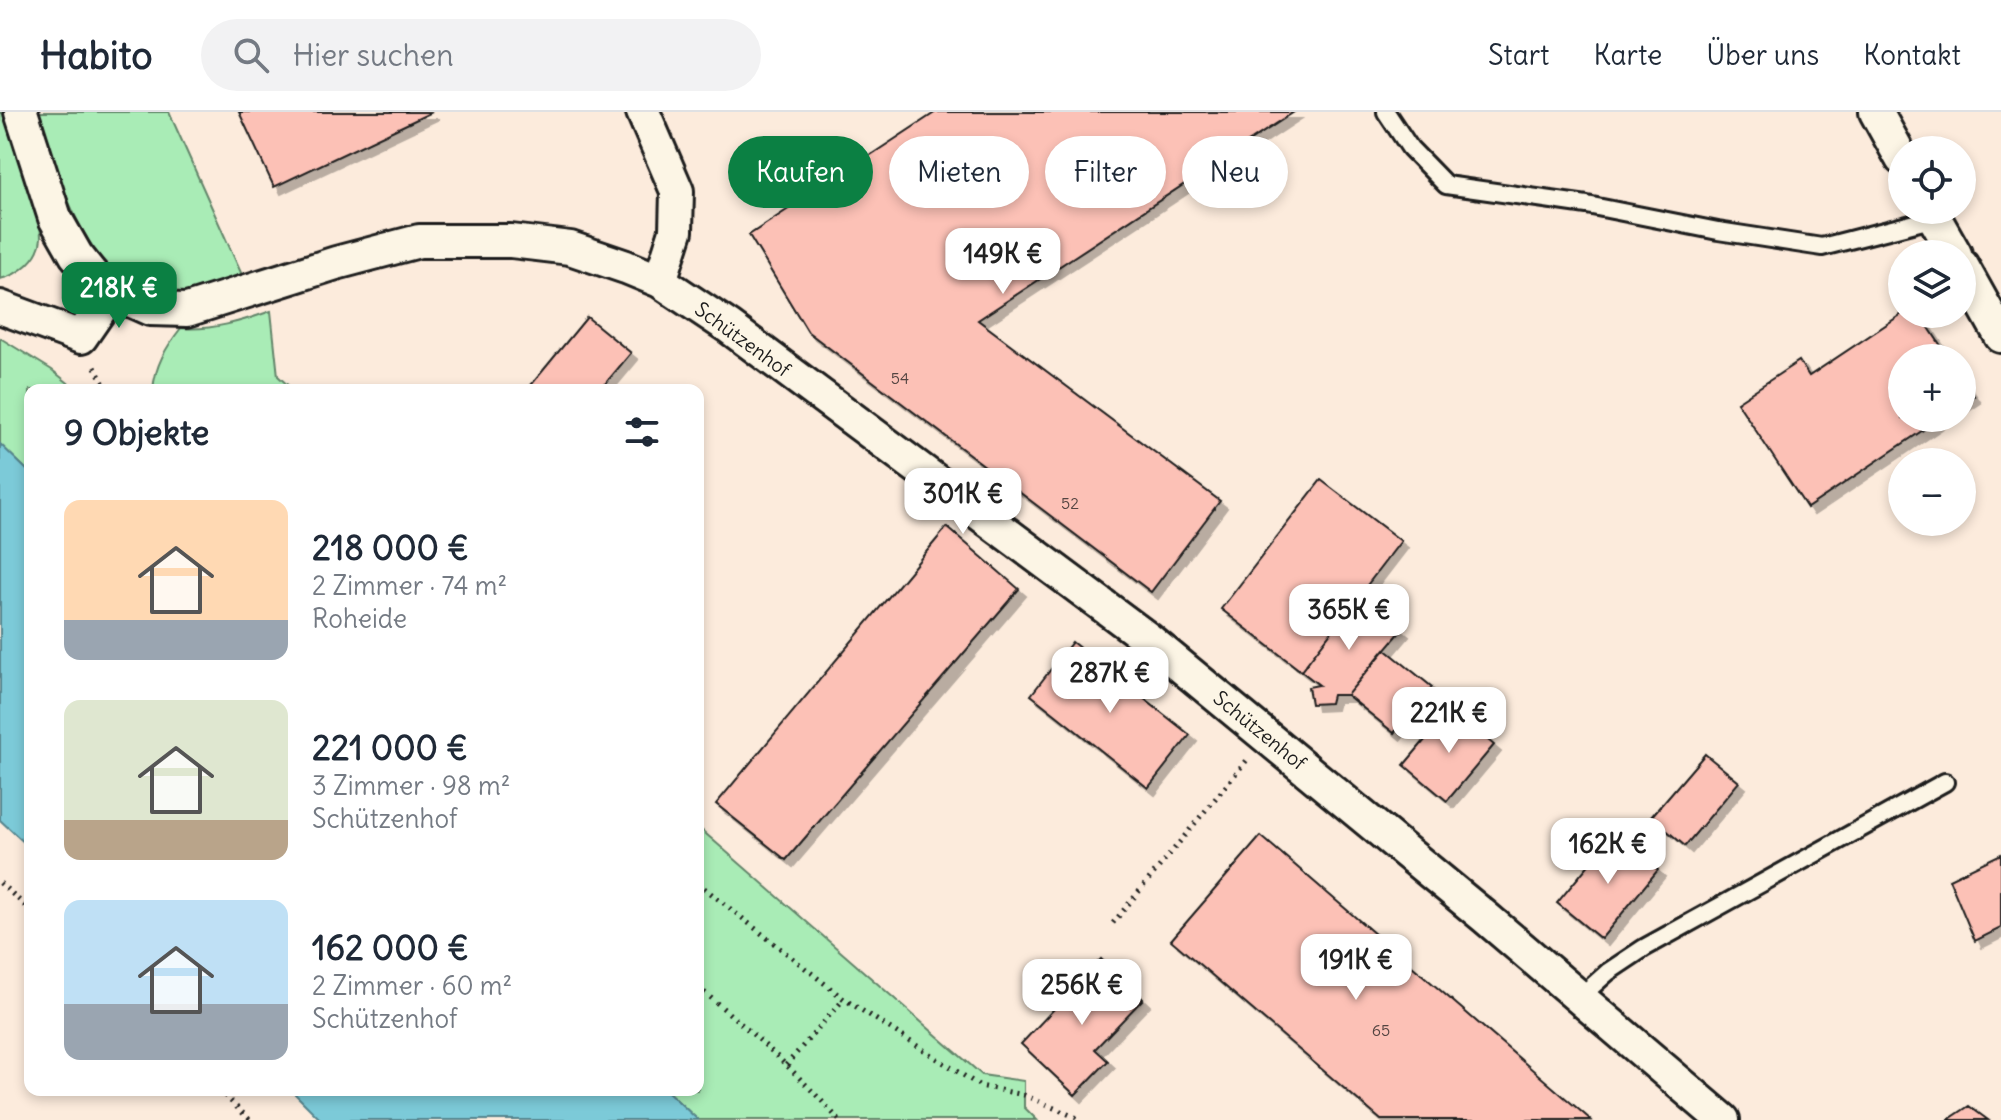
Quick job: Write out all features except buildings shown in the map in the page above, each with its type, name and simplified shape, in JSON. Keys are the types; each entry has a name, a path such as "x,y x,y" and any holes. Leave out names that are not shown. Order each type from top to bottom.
{"street":[{"name":"Schützenhof","path":"21,112 55,218 76,255 96,280 112,292 150,309 187,310 336,263 419,241 511,241 570,248 660,281 729,327 1136,629 1580,997 1723,1120"},
{"path":"1876,112 1889,136"},
{"path":"647,113 677,191 676,231 660,281"},
{"path":"1976,291 2001,336"},
{"path":"0,307 81,337 112,292"}],"lane":[{"path":"1386,112 1410,148 1446,185 1587,205 1718,231 1822,247 1899,224"},
{"path":"1580,997 1608,972 1644,948 1945,782"}],"path":[{"path":"1113,923 1267,736"},
{"path":"0,883 24,905"},
{"path":"704,888 844,999 980,1086 1024,1095 1082,1120"},
{"path":"704,992 813,1090 839,1120"},
{"path":"786,1065 844,999"},
{"path":"225,1096 250,1120"}],"green space":[{"path":"0,112 7,112 33,193 41,238 33,259 14,274 0,279"},
{"path":"38,112 169,112 242,275 202,290 177,294 146,290 120,277 99,256 82,229 56,169"},
{"path":"271,311 278,376 287,384 154,384 162,357 181,328 215,327"},
{"path":"0,338 70,384 24,384 24,467 0,444"},
{"path":"704,832 982,1075 1024,1081 1024,1107 1037,1120 698,1120 672,1096 704,1096"}],"water":[{"path":"0,444 24,467 24,842 0,820"},
{"path":"297,1096 672,1096 698,1120 321,1120"}]}
